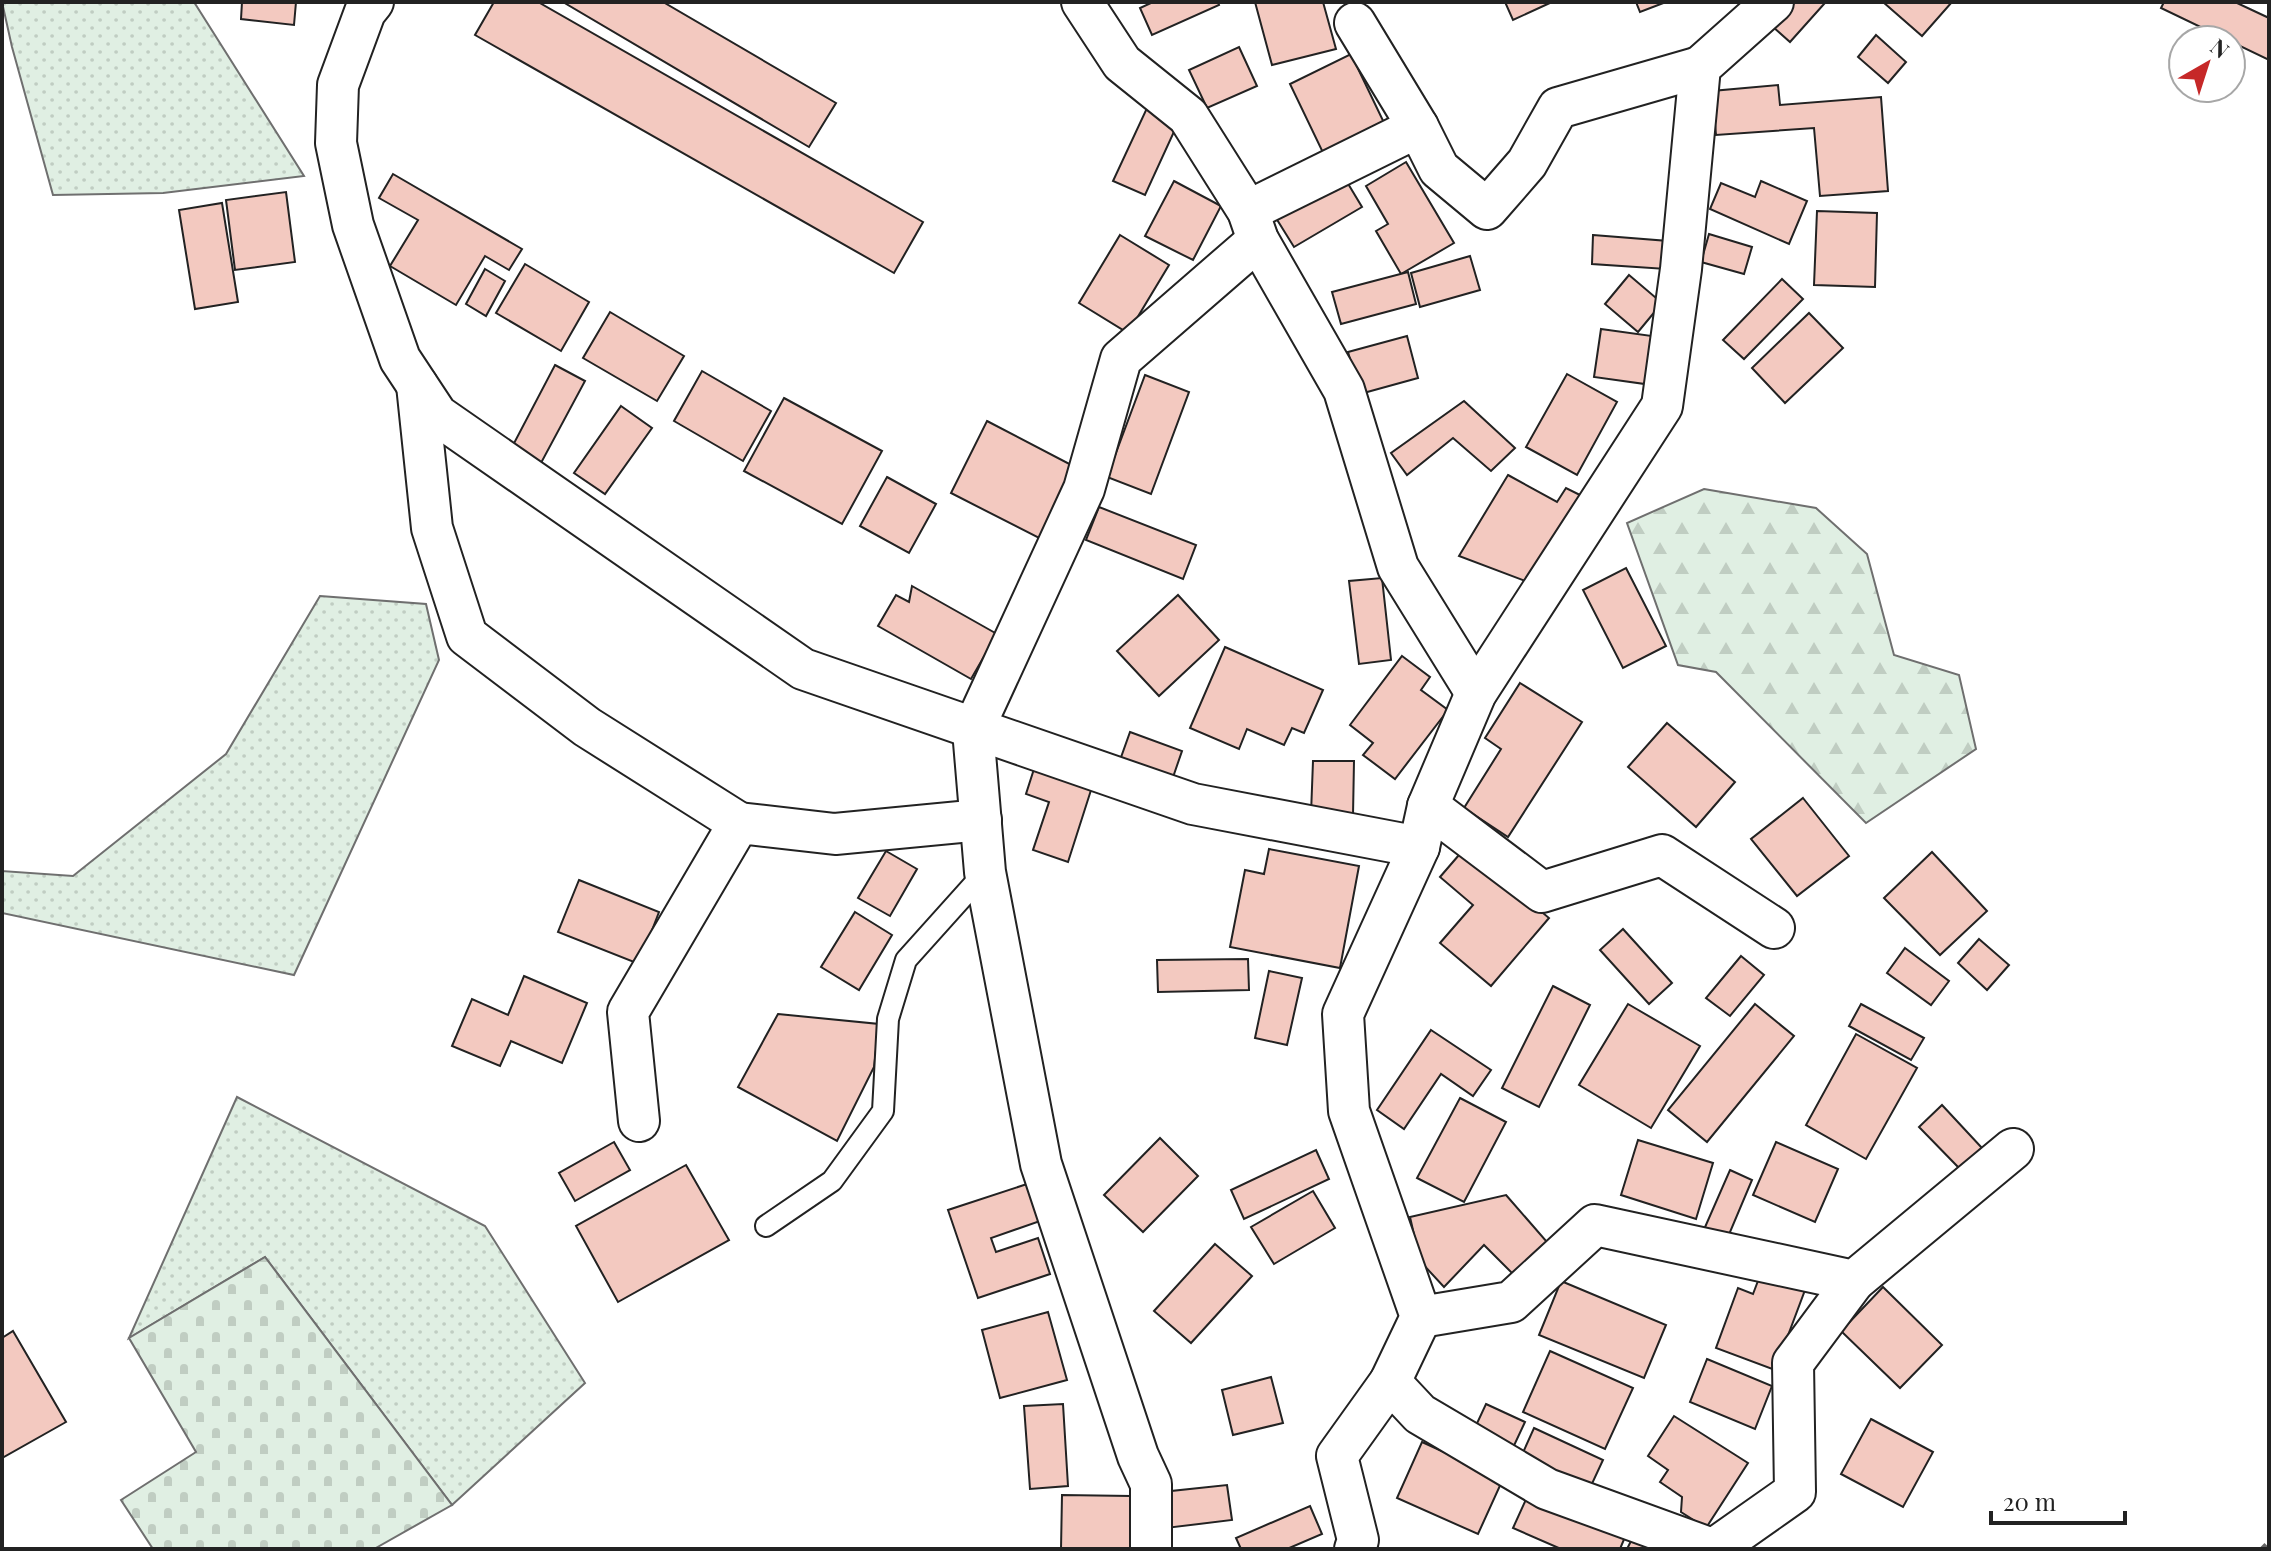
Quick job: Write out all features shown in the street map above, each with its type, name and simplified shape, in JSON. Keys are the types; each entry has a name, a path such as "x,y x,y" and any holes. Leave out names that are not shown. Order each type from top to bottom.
{"street":[{"path":"373,2 365,12 338,85 336,143 353,225 400,359 437,415 803,669 1193,804 1419,847"},
{"path":"1082,2 1122,63 1188,116 1253,226 1344,390 1398,567 1476,693"},
{"path":"1355,23 1418,127 1439,169 1487,209 1527,163 1558,108 1700,67 1773,2"},
{"path":"1355,1549 1358,1540 1337,1456 1390,1382 1421,1317 1349,1111 1343,1014 1419,847 1428,806 1476,693 1662,406 1681,269 1700,67"},
{"path":"1151,1549 1151,1484 1138,1456 1041,1164 985,872 973,730 1084,489 1121,359 1253,226 1418,127"},
{"path":"417,385 432,528 467,636 587,727 739,823 835,834 981,820"},
{"path":"1428,806 1542,892 1662,855 1774,928"},
{"path":"639,1121 628,1012 739,823"},
{"path":"1390,1382 1420,1414 1547,1489 1713,1549 1795,1492 1793,1363 1854,1281 2013,1149"},
{"path":"1421,1317 1511,1302 1595,1225 1854,1281"}],"lane":[{"path":"766,1226 832,1181 883,1111 888,1019 906,960 985,872"}],"path":[{"path":"2262,1549 2269,1542"}],"green space":[{"path":"2,2 194,2 304,176 163,193 53,195"},
{"path":"1704,489 1816,508 1867,554 1894,655 1959,675 1976,749 1866,823 1716,672 1678,665 1627,523"},
{"path":"320,596 426,604 439,660 294,975 2,913 2,871 73,876 226,754"},
{"path":"237,1097 485,1226 585,1383 452,1505 265,1257 129,1338"},
{"path":"265,1257 452,1505 374,1549 153,1549 121,1500 196,1452 129,1338"}],"building":[{"path":"242,2 296,2 294,25 241,19"},
{"path":"494,2 538,2 923,222 894,273 475,35"},
{"path":"563,2 663,2 836,103 809,147"},
{"path":"1153,2 1218,2 1219,5 1152,35 1140,8"},
{"path":"1255,2 1323,2 1336,49 1272,65"},
{"path":"1505,2 1552,2 1513,20"},
{"path":"1636,2 1666,2 1640,12"},
{"path":"1795,2 1824,4 1790,42 1773,27"},
{"path":"1883,2 1952,2 1922,36"},
{"path":"2164,2 2235,2 2269,18 2269,60 2247,49 2247,24 2194,24 2161,8"},
{"path":"1876,35 1906,62 1888,83 1858,57"},
{"path":"1239,47 1257,86 1207,108 1189,70"},
{"path":"1351,54 1388,131 1327,161 1290,84"},
{"path":"1778,85 1780,105 1881,97 1888,191 1820,196 1814,128 1716,135 1712,91"},
{"path":"1147,108 1178,123 1145,195 1113,181"},
{"path":"1406,162 1454,243 1401,274 1376,231 1388,224 1366,186"},
{"path":"393,174 522,249 509,270 485,256 456,305 390,266 418,220 379,198"},
{"path":"1344,177 1362,207 1294,247 1276,218"},
{"path":"1174,181 1221,206 1193,260 1145,236"},
{"path":"1761,181 1807,201 1789,244 1710,209 1721,183 1755,197"},
{"path":"286,192 295,262 235,270 226,200"},
{"path":"222,203 238,302 195,309 179,210"},
{"path":"1817,211 1877,213 1875,287 1814,285"},
{"path":"1709,234 1752,247 1744,274 1701,262"},
{"path":"1120,235 1169,265 1128,333 1079,303"},
{"path":"1593,235 1668,241 1666,269 1592,264"},
{"path":"1470,256 1480,290 1420,307 1411,273"},
{"path":"525,264 589,302 561,351 496,313"},
{"path":"485,269 505,281 486,316 466,304"},
{"path":"1408,272 1416,304 1341,324 1332,292"},
{"path":"1629,275 1662,303 1638,332 1605,304"},
{"path":"1782,279 1803,299 1744,359 1723,340"},
{"path":"610,312 684,356 657,401 583,358"},
{"path":"1809,313 1843,348 1785,403 1752,368"},
{"path":"1601,329 1652,336 1645,384 1594,377"},
{"path":"1407,336 1418,378 1360,394 1348,352"},
{"path":"555,365 585,381 541,463 512,447"},
{"path":"702,371 771,411 743,461 674,421"},
{"path":"1567,374 1617,402 1577,475 1526,447"},
{"path":"1145,375 1189,392 1151,494 1107,477"},
{"path":"784,398 882,451 842,524 744,471"},
{"path":"1464,401 1515,448 1491,471 1453,438 1407,475 1391,453"},
{"path":"621,406 652,428 605,494 574,473"},
{"path":"987,421 1079,469 1043,540 951,493"},
{"path":"1508,475 1557,502 1566,488 1584,497 1528,582 1459,556"},
{"path":"887,477 936,504 909,553 860,526"},
{"path":"1099,507 1196,545 1183,579 1086,540"},
{"path":"1626,568 1666,646 1623,668 1583,590"},
{"path":"1382,578 1391,660 1359,664 1349,581"},
{"path":"912,586 997,634 971,679 878,626 896,595 909,602"},
{"path":"1178,595 1219,640 1159,696 1117,651"},
{"path":"1225,647 1323,690 1304,733 1292,728 1284,745 1247,729 1239,749 1190,728"},
{"path":"1402,656 1430,677 1421,690 1448,710 1395,779 1363,755 1373,743 1350,725"},
{"path":"1520,683 1582,722 1508,837 1464,808 1501,749 1485,738"},
{"path":"1667,723 1735,782 1696,827 1628,767"},
{"path":"1130,732 1182,751 1171,783 1119,763"},
{"path":"1313,761 1354,761 1353,815 1311,814"},
{"path":"1034,769 1092,787 1068,862 1033,850 1049,802 1026,794"},
{"path":"1803,798 1849,856 1797,896 1751,839"},
{"path":"1465,848 1549,918 1491,986 1440,943 1473,905 1440,877"},
{"path":"1269,849 1359,866 1340,968 1230,947 1245,870 1264,874"},
{"path":"886,851 917,869 890,916 858,898"},
{"path":"1932,852 1987,911 1940,955 1884,898"},
{"path":"579,880 659,912 639,964 558,932"},
{"path":"855,912 892,935 859,990 821,967"},
{"path":"1623,929 1672,983 1649,1004 1600,950"},
{"path":"1979,939 2009,965 1987,990 1958,963"},
{"path":"1905,948 1949,981 1931,1005 1887,973"},
{"path":"1741,956 1764,975 1730,1016 1706,998"},
{"path":"1248,959 1249,990 1158,992 1157,960"},
{"path":"1269,971 1302,978 1287,1045 1255,1038"},
{"path":"524,976 587,1003 562,1063 511,1041 500,1066 452,1046 472,999 508,1015"},
{"path":"1553,986 1590,1005 1539,1107 1502,1088"},
{"path":"1628,1004 1700,1046 1651,1128 1579,1085"},
{"path":"1755,1004 1794,1036 1707,1142 1668,1110"},
{"path":"1861,1004 1924,1038 1911,1060 1849,1026"},
{"path":"778,1014 879,1024 874,1067 837,1141 738,1087"},
{"path":"1431,1030 1491,1070 1473,1096 1441,1074 1404,1129 1377,1110"},
{"path":"1856,1034 1917,1068 1866,1159 1806,1125"},
{"path":"1460,1098 1506,1122 1464,1202 1417,1178"},
{"path":"1942,1105 1982,1148 1960,1169 1919,1127"},
{"path":"1160,1138 1198,1176 1143,1232 1104,1195"},
{"path":"1638,1140 1713,1163 1696,1219 1621,1195"},
{"path":"614,1142 630,1170 575,1201 559,1173"},
{"path":"1776,1142 1838,1169 1815,1222 1753,1195"},
{"path":"1316,1150 1329,1179 1244,1219 1231,1190"},
{"path":"686,1165 729,1240 618,1302 576,1226"},
{"path":"1730,1170 1752,1180 1725,1244 1702,1234"},
{"path":"1033,1182 1046,1219 991,1238 996,1252 1038,1238 1050,1274 978,1298 948,1210"},
{"path":"1313,1191 1335,1228 1274,1264 1251,1227"},
{"path":"1506,1195 1554,1250 1518,1279 1484,1245 1444,1287 1420,1261 1410,1217"},
{"path":"1215,1244 1252,1276 1191,1343 1154,1311"},
{"path":"1761,1273 1805,1290 1775,1370 1716,1348 1738,1288 1753,1294"},
{"path":"1561,1281 1666,1325 1644,1378 1539,1335"},
{"path":"1883,1287 1942,1345 1900,1388 1841,1331"},
{"path":"1048,1312 1067,1380 1000,1398 982,1330"},
{"path":"13,1331 66,1422 2,1458 2,1338"},
{"path":"1550,1351 1633,1388 1605,1449 1523,1412"},
{"path":"1707,1359 1772,1386 1755,1429 1690,1402"},
{"path":"1271,1377 1283,1423 1233,1435 1222,1390"},
{"path":"1063,1404 1068,1486 1030,1489 1024,1406"},
{"path":"1486,1404 1525,1422 1511,1452 1472,1434"},
{"path":"1674,1416 1748,1463 1706,1528 1681,1512 1682,1497 1660,1482 1668,1470 1648,1456"},
{"path":"1871,1419 1933,1452 1903,1507 1841,1474"},
{"path":"1534,1428 1603,1460 1590,1488 1521,1457"},
{"path":"1422,1442 1503,1479 1478,1534 1397,1498"},
{"path":"1227,1485 1232,1520 1166,1528 1162,1492"},
{"path":"1062,1495 1131,1496 1130,1549 1061,1549"},
{"path":"1528,1495 1625,1537 1620,1549 1561,1549 1513,1528"},
{"path":"1310,1506 1322,1534 1287,1549 1241,1549 1236,1538"},
{"path":"1634,1535 1665,1549 1627,1549"}]}
